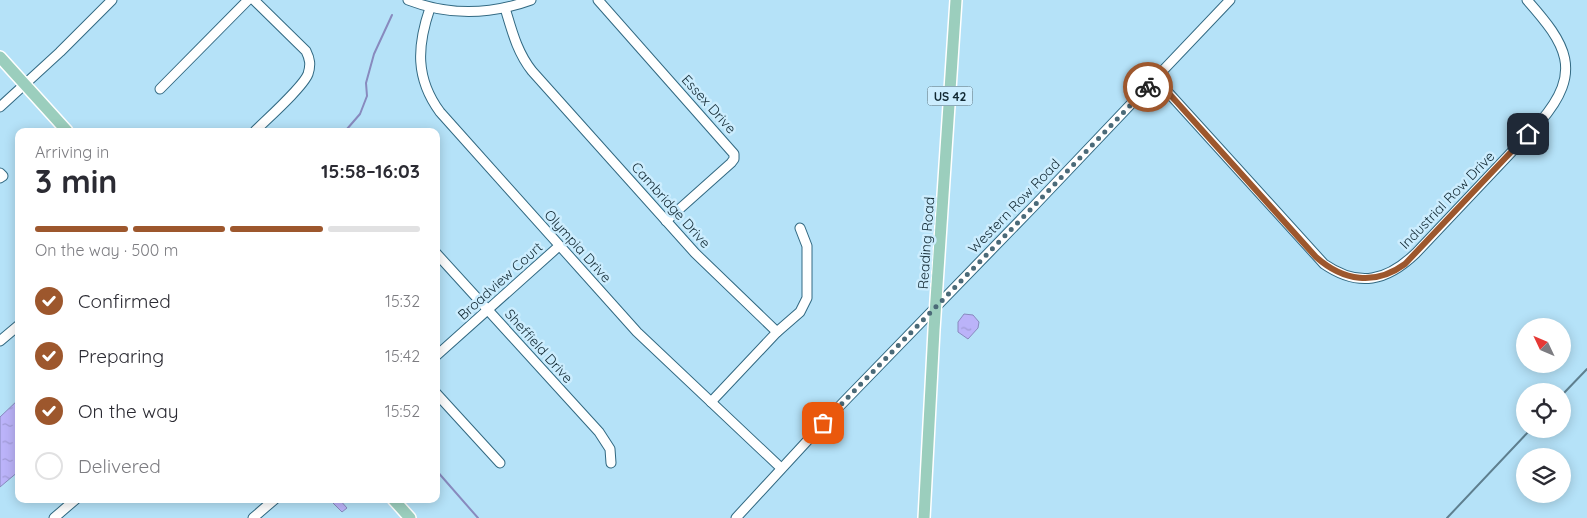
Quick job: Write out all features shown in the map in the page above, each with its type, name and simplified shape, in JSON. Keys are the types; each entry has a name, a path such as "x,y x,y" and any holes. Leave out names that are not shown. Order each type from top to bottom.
{"main road":[{"name":"Reading Road","path":"924,518 956,0"},
{"path":"0,57 64,128"},
{"path":"397,503 410,518"}],"street":[{"path":"0,107 112,0"},
{"path":"160,89 248,0"},
{"path":"254,0 306,51 310,61 304,81 258,128"},
{"path":"408,0 430,8 470,13 505,8 531,0"},
{"name":"Essex Drive","path":"598,0 734,154 734,159 731,163 666,221"},
{"name":"Western Row Road","path":"736,518 781,468 1230,0"},
{"name":"Industrial Row Drive","path":"1156,79 1324,264 1332,270 1352,277 1382,276 1396,270 1416,253 1540,122 1556,102 1565,77 1566,67 1563,52 1560,42 1527,0"},
{"name":"Olympia Drive","path":"430,8 423,28 420,54 422,75 429,95 440,112 637,332 781,468"},
{"name":"Cambridge Drive","path":"505,8 516,44 526,62 666,221 777,332"},
{"path":"0,173 3,176 0,178"},
{"path":"711,402 777,332 800,312 807,298 808,246 800,228"},
{"name":"Broadview Court","path":"440,352 559,246"},
{"name":"Sheffield Drive","path":"440,257 599,432 610,449 611,463"},
{"path":"0,341 15,328"},
{"path":"440,398 500,463"},
{"path":"61,516 72,503"},
{"path":"252,518 270,503"}],"water":[{"path":"964,314 973,315 979,322 978,328 968,339 958,332 958,322"},
{"path":"15,403 15,474 0,487 0,417"},
{"path":"333,503 343,503 347,508 342,512"}],"waterway":[{"path":"348,128 360,114 367,96 366,83 374,54 392,15"},
{"path":"440,475 478,518"}],"railway":[{"path":"1571,386 1587,369"},
{"path":"1447,518 1523,438"}],"way so far":[{"path":"823,423 1148,87"}],"route":[{"path":"1148,87 1156,79 1316,257 1332,270 1352,277 1372,278 1382,276 1405,264 1528,134"}]}
